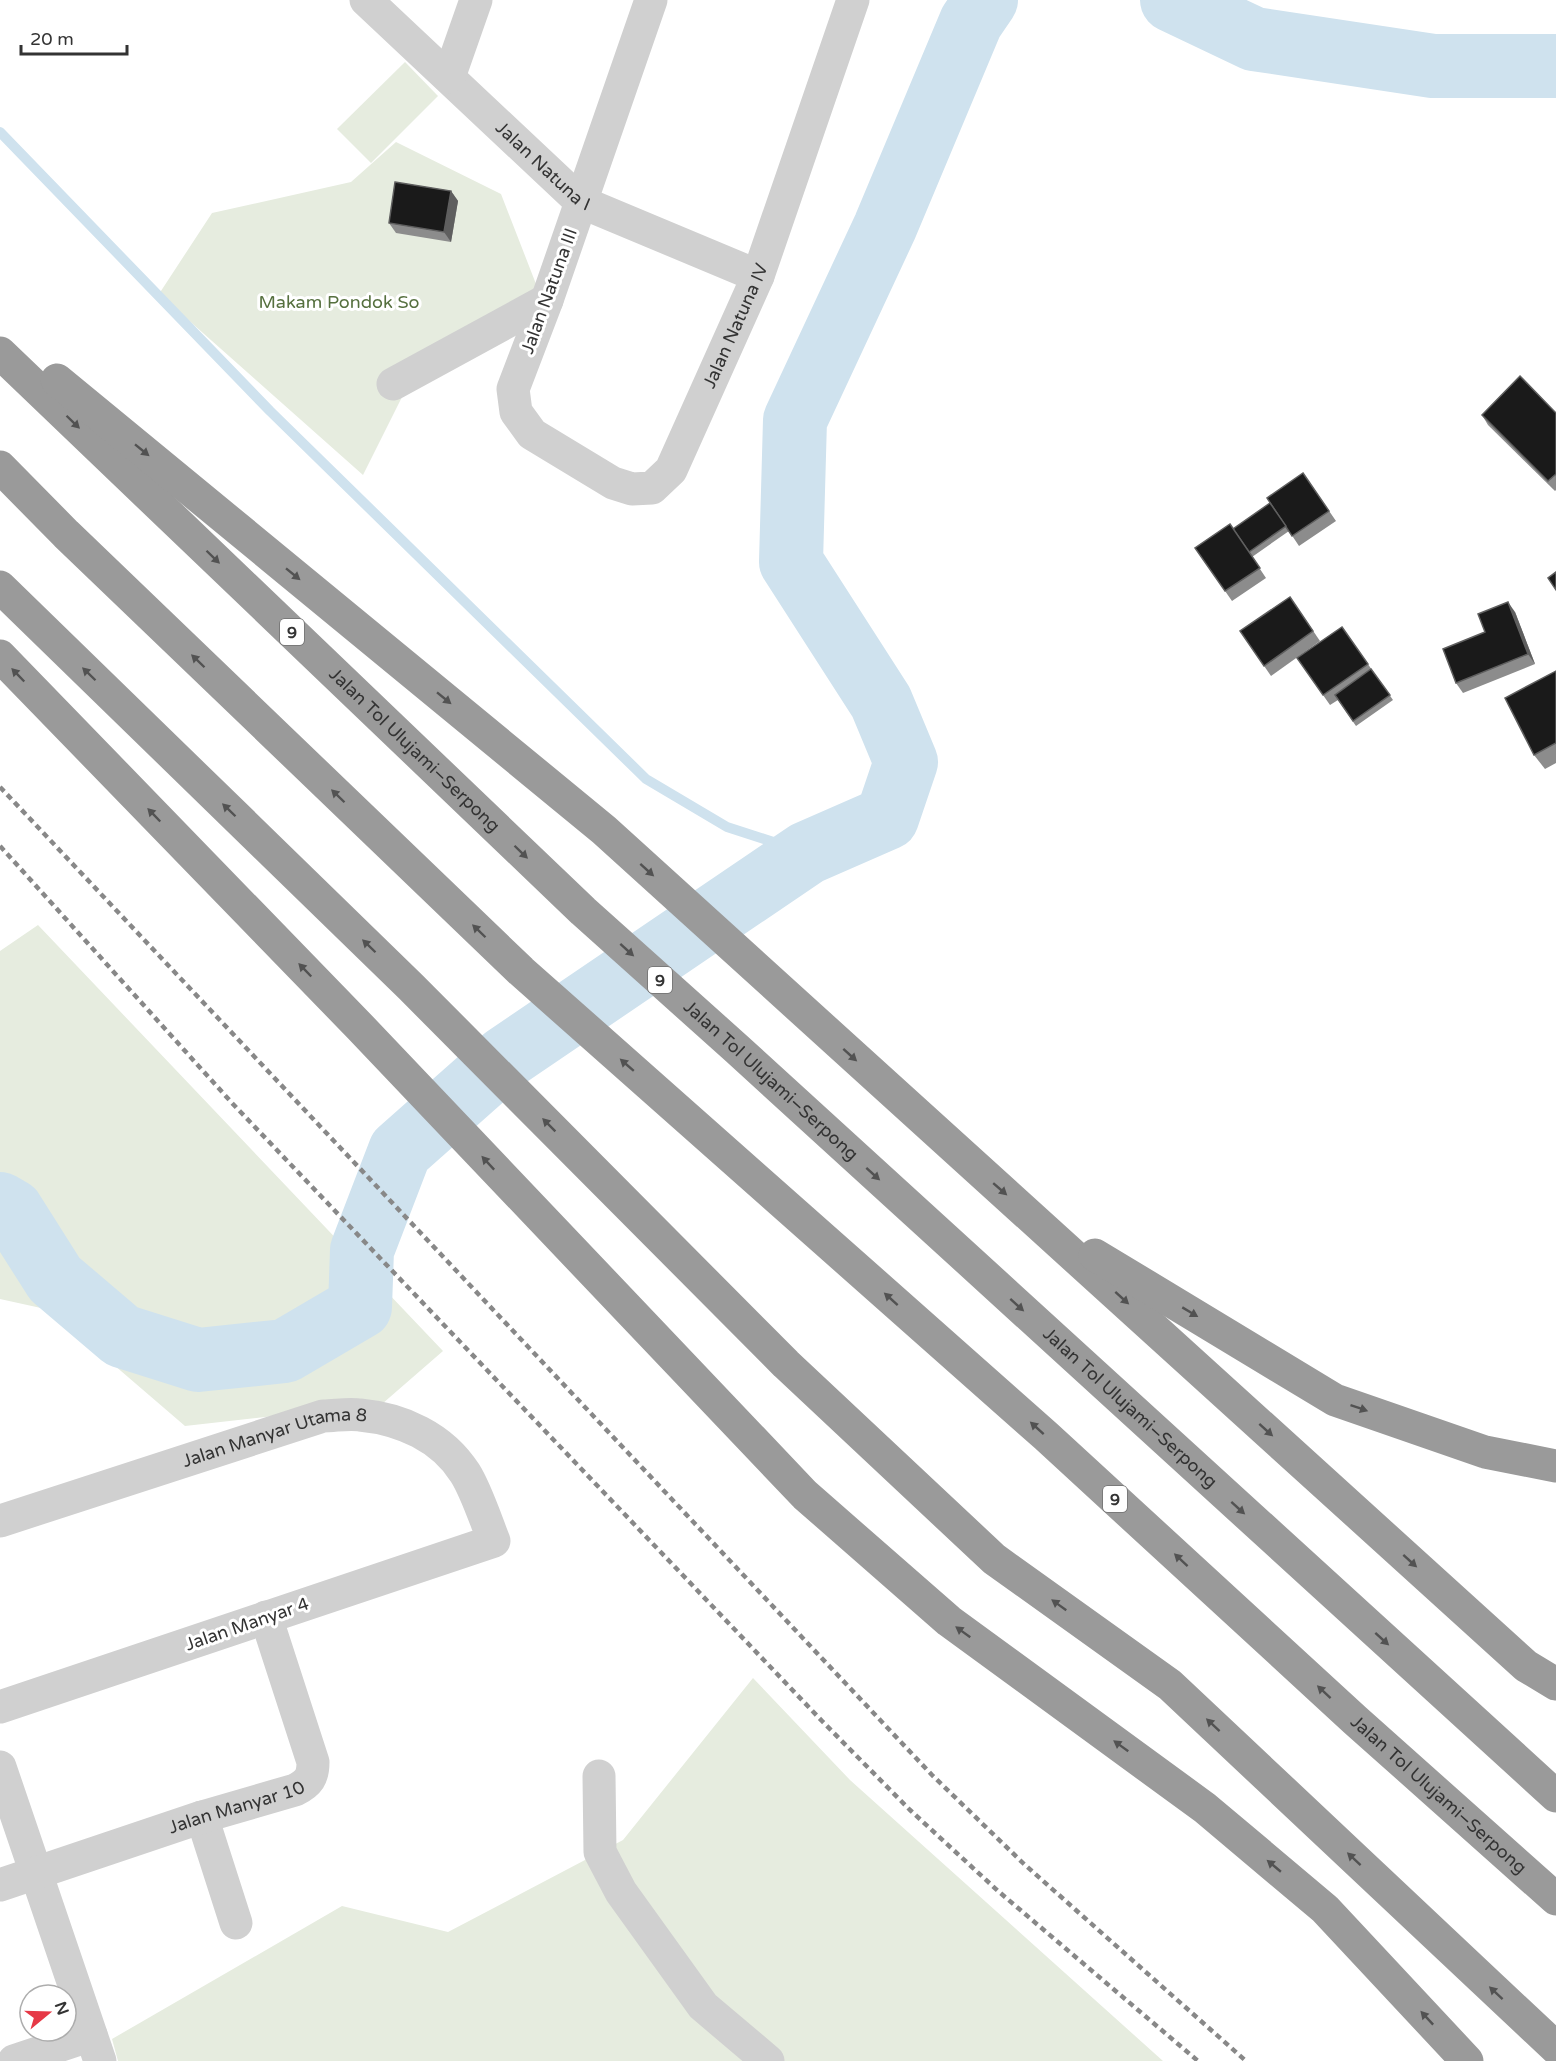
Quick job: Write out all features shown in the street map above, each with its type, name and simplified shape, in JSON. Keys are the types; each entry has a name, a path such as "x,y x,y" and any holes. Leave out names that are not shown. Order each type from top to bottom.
{"highway":[{"path":"0,333 604,830 1526,1666 1556,1684"},
{"name":"Jalan Tol Ulujami–Serpong","path":"0,353 583,911 1556,1796"},
{"name":"Jalan Tol Ulujami–Serpong","path":"0,467 66,534 521,971 1046,1436 1364,1728 1556,1899"},
{"path":"0,478 66,534"},
{"path":"0,587 411,987 786,1364 994,1558 1170,1685 1556,2048"},
{"path":"0,656 360,1027 805,1495 949,1622 1205,1808 1325,1909 1467,2061"},
{"path":"1032,1217 1335,1400 1485,1452 1556,1466"}],"street":[{"name":"Jalan Natuna I","path":"366,0 581,202 758,276"},
{"path":"449,76 476,0"},
{"name":"Jalan Natuna III","path":"516,412 513,389 547,300 651,0"},
{"name":"Jalan Natuna IV","path":"516,412 532,434 613,483 632,489 652,488 671,470 758,276 853,0"},
{"path":"393,384 547,300"},
{"name":"Jalan Manyar Utama 8","path":"0,1521 323,1416 358,1414 394,1421 423,1432 444,1449 465,1473 494,1541"},
{"name":"Jalan Manyar 4","path":"0,1707 494,1541"},
{"name":"Jalan Manyar 10","path":"0,1885 202,1817 295,1791 305,1785 313,1776 313,1762 266,1617"},
{"path":"0,1767 95,2048 14,2061"},
{"path":"599,1776 600,1852 621,1892 704,2006 768,2061"},
{"path":"202,1817 236,1923"}],"green space":[{"path":"405,62 438,96 371,163 337,129"},
{"name":"Makam Pondok So","path":"396,142 501,194 536,284 510,338 402,397 363,475 159,294 212,213 351,182"},
{"path":"38,925 443,1351 382,1404 185,1426 50,1310 0,1299 0,951"},
{"path":"753,1678 850,1780 1163,2061 118,2061 112,2039 342,1906 448,1932 623,1840"}],"building":[{"path":"395,182 451,191 444,232 389,223"},
{"path":"1520,376 1556,413 1556,474 1548,481 1482,415"},
{"path":"1303,473 1329,511 1292,536 1267,498"},
{"path":"1270,503 1286,526 1249,552 1233,529"},
{"path":"1230,524 1260,568 1225,591 1195,548"},
{"path":"1556,572 1556,590 1548,578"},
{"path":"1290,597 1313,631 1264,666 1240,631"},
{"path":"1508,602 1528,654 1456,683 1443,649 1485,632 1478,614"},
{"path":"1342,627 1368,664 1323,695 1297,658"},
{"path":"1371,669 1390,695 1353,721 1335,695"},
{"path":"1556,671 1556,743 1534,755 1505,698"}],"waterway":[{"path":"0,1204 12,1211 55,1279 122,1336 198,1360 285,1351 360,1307 362,1250 400,1151 505,1058 807,853 887,818 906,762 881,702 791,562 795,420 885,227 971,22 986,0"},
{"path":"1172,0 1254,39 1433,66 1556,66"},
{"path":"0,132 270,411 646,779 727,827 807,853"}],"railway":[{"path":"0,787 932,1775 1024,1864 1246,2061"},
{"path":"0,846 232,1103 822,1721 910,1810 998,1891 1198,2061"}]}
